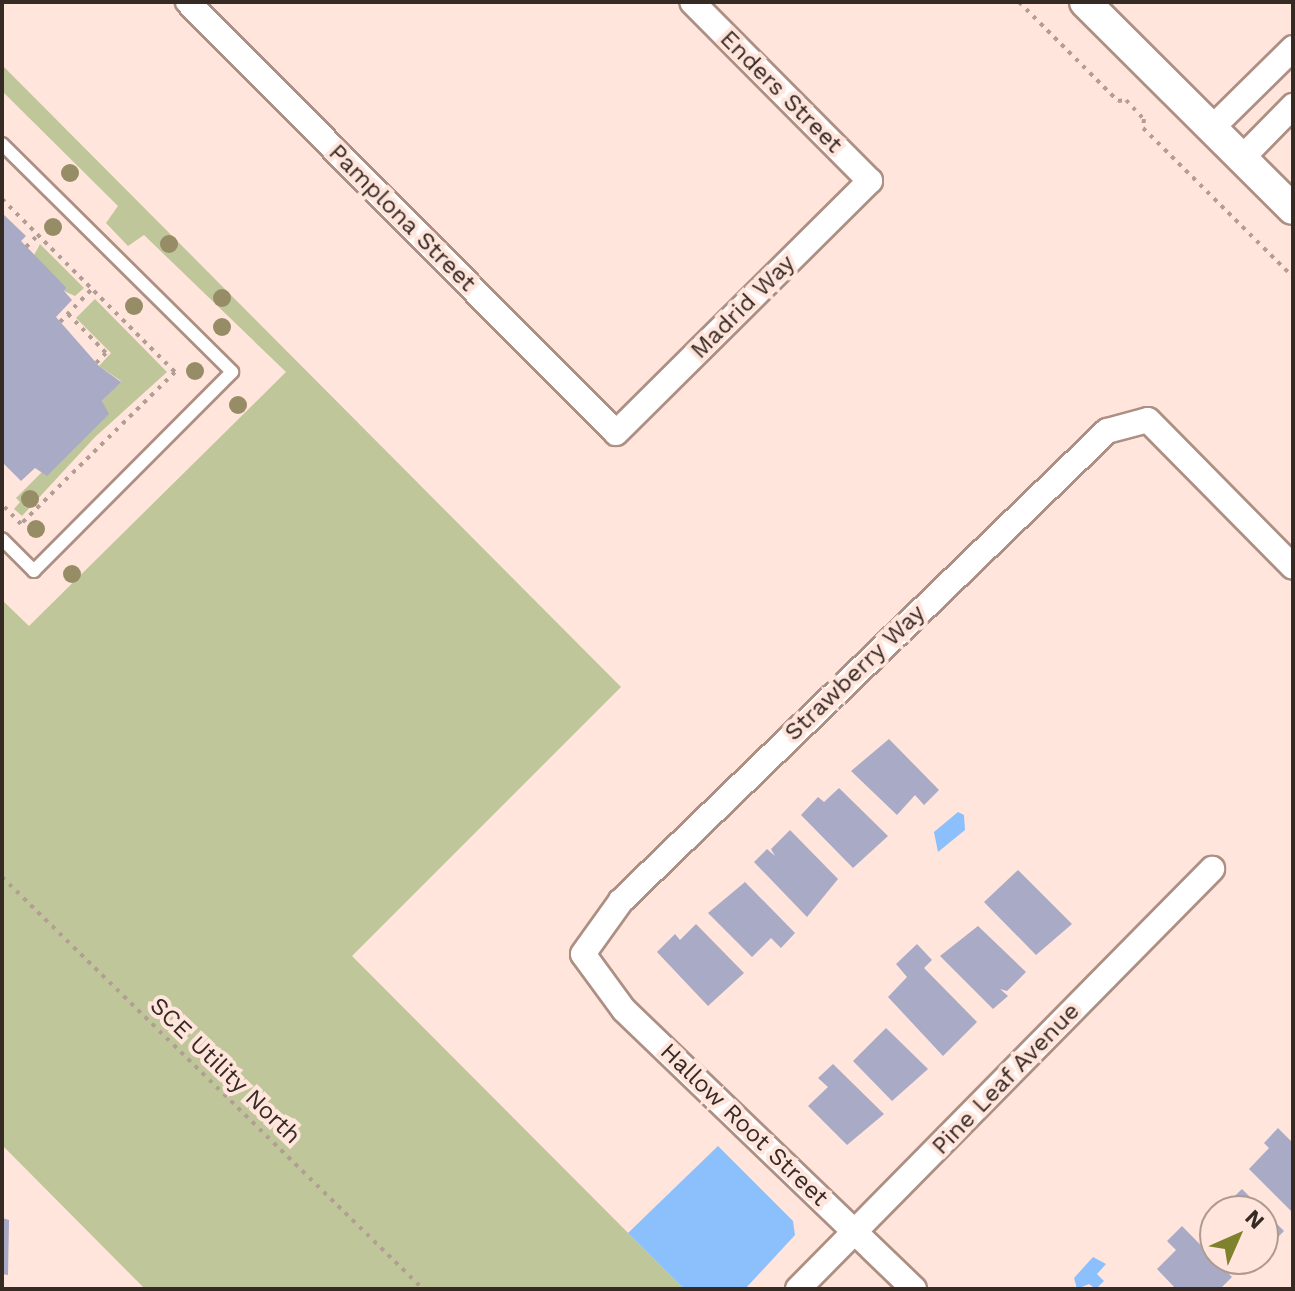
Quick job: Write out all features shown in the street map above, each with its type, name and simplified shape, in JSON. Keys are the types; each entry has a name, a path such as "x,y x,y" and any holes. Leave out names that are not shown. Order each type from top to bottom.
{"street":[{"name":"Pamplona Street","path":"188,2 616,433"},
{"name":"Enders Street","path":"692,2 870,181"},
{"path":"1085,2 1293,209"},
{"path":"1212,128 1293,48"},
{"path":"1242,158 1293,106"},
{"name":"Madrid Way","path":"616,433 870,181"},
{"name":"Strawberry Way","path":"583,954 621,901 1107,431 1148,420 1293,567"},
{"name":"Pine Leaf Avenue","path":"798,1289 1212,869"},
{"name":"Hallow Root Street","path":"583,954 624,1010 914,1289"}],"lane":[{"path":"2,144 232,372 34,571 2,539"}],"path":[{"path":"1019,2 1118,101 1126,100 1144,119 1143,128 1293,277"},
{"path":"2,199 175,372 21,524 2,504"},
{"path":"26,247 38,235"},
{"path":"60,322 92,289"},
{"path":"68,314 106,353 96,363"},
{"name":"SCE Utility North","path":"2,877 423,1289"}],"green space":[{"path":"2,65 621,687 352,956 684,1289 145,1289 2,1145 2,600 29,626 286,372 144,235 128,246 106,223 118,206 2,91"},
{"path":"40,244 84,288 75,296 64,291 67,288 34,255"},
{"path":"95,299 167,372 95,437 22,516 14,509 20,502 16,498 42,472 47,475 105,409 102,401 121,381 99,366 111,353 76,318"}],"water":[{"path":"958,812 964,815 965,830 938,852 934,832"},
{"path":"718,1146 793,1221 795,1235 745,1289 684,1289 628,1233"},
{"path":"1093,1257 1106,1264 1097,1274 1104,1281 1096,1289 1089,1284 1077,1289 1074,1278"}],"building":[{"path":"2,213 26,236 21,241 67,288 64,291 72,300 56,317 99,366 121,382 102,401 109,414 47,476 35,468 21,481 2,462"},
{"path":"889,739 939,790 924,805 915,795 897,815 851,771"},
{"path":"839,788 888,836 853,868 801,815 818,797 824,802"},
{"path":"790,830 838,879 807,917 754,862 767,849 775,856 771,849"},
{"path":"1018,870 1072,924 1036,955 984,902"},
{"path":"745,882 795,933 781,948 771,938 752,957 708,913"},
{"path":"696,924 744,973 708,1006 657,952 675,934 680,940"},
{"path":"978,926 1026,972 1007,991 1000,989 1008,996 993,1009 940,956"},
{"path":"917,944 932,960 924,968 977,1022 943,1056 888,997 907,977 896,964"},
{"path":"886,1028 928,1069 892,1101 853,1061"},
{"path":"833,1064 884,1114 847,1145 808,1106 828,1087 818,1078"},
{"path":"1278,1128 1293,1143 1293,1213 1279,1199 1279,1195 1275,1195 1249,1169 1269,1148 1264,1143"},
{"path":"2,1218 9,1220 8,1275 2,1274"},
{"path":"1182,1226 1199,1243 1199,1275 1232,1277 1220,1289 1176,1289 1157,1269 1176,1250 1167,1241"}]}
